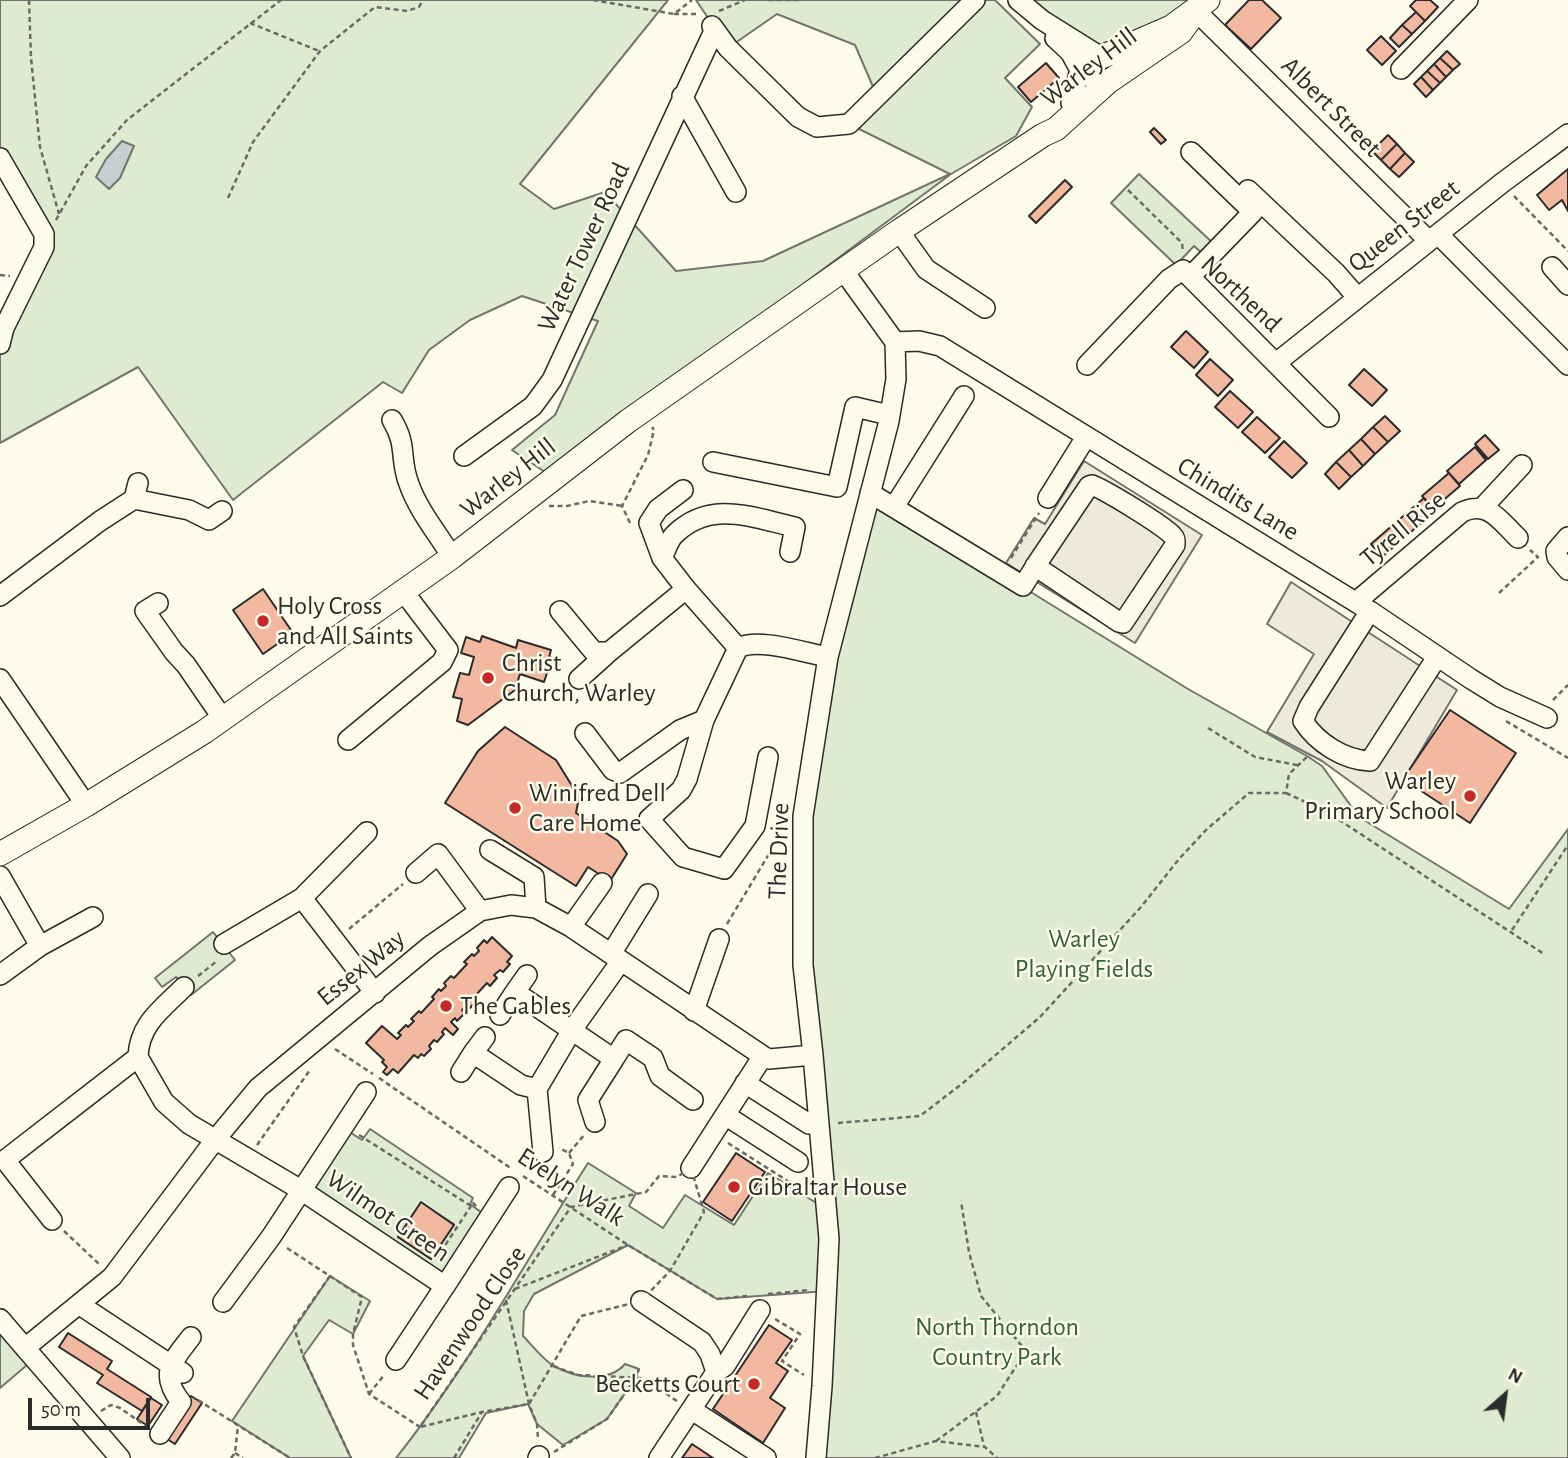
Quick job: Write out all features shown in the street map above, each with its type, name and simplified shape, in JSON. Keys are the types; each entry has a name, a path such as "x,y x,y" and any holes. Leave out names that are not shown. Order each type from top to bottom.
{"main road":[{"name":"Warley Hill","path":"1043,135 1101,69 1181,32 1202,5"},
{"name":"Warley Hill","path":"0,854 86,805 223,719 452,557 644,410 899,231 1056,129 1101,69"}],"street":[{"name":"Water Tower Road","path":"464,456 533,405 552,380 713,28 798,117 817,127 849,124 975,0"},
{"path":"1018,0 1101,69"},
{"path":"1401,69 1468,0"},
{"name":"Albert Street","path":"1202,5 1434,237 1565,357"},
{"path":"1042,20 1077,62 1080,70 1071,103"},
{"path":"1068,51 1101,69"},
{"path":"682,96 736,192"},
{"name":"Queen Street","path":"1276,363 1502,183 1564,144"},
{"path":"1187,273 1260,218 1191,152"},
{"path":"0,158 44,234 44,247 4,328 0,344"},
{"path":"1240,182 1336,273 1357,297"},
{"path":"899,231 926,269 985,308"},
{"path":"1552,267 1568,285"},
{"path":"843,271 895,342"},
{"name":"Northend","path":"1087,365 1169,279 1187,273 1329,418"},
{"name":"Chindits Lane","path":"895,342 919,341 940,345 1363,607 1471,679 1547,718"},
{"name":"The Drive","path":"816,1458 829,1240 827,1205 814,1124 813,1055 803,965 803,816 828,657 896,379 895,342"},
{"path":"894,507 964,396"},
{"path":"713,462 837,487 855,407 889,415"},
{"path":"392,420 403,442 404,466 410,489 452,557"},
{"path":"1048,499 1086,437"},
{"path":"1483,508 1522,465"},
{"path":"870,493 1023,586 1035,566 1092,485 1172,535 1175,540 1175,545 1123,623 1035,566"},
{"path":"683,490 658,509 649,523 662,558 738,648"},
{"path":"0,597 136,491 209,520 222,511"},
{"name":"Tyrell Rise","path":"1332,748 1312,735 1303,721 1363,607 1462,512 1474,507 1483,508 1497,517 1518,538"},
{"path":"662,558 673,535 706,514 723,512 795,527 790,552"},
{"path":"1568,537 1556,551 1568,570"},
{"path":"579,679 686,589"},
{"path":"348,740 442,662 448,650 403,591"},
{"path":"158,603 145,611 223,719"},
{"path":"560,611 594,652 609,652"},
{"path":"768,757 755,826 724,869 683,857 649,819 681,790 687,779 704,720 738,648 746,644 761,644 828,657"},
{"path":"1332,748 1355,760 1370,761 1437,657"},
{"path":"0,679 86,805"},
{"path":"585,733 613,770 620,773 680,730 704,720"},
{"path":"224,944 302,898 367,832"},
{"path":"490,850 534,877 536,908"},
{"path":"416,873 438,854 480,911"},
{"path":"0,876 40,946"},
{"path":"571,927 602,883"},
{"path":"542,1144 537,1089 616,958 648,894"},
{"path":"302,898 375,993"},
{"name":"Essex Way","path":"25,1348 113,1277 215,1140 258,1088 430,946 480,911 511,905 536,908 571,927 763,1056"},
{"path":"0,975 40,946 93,917"},
{"path":"694,1011 719,939"},
{"path":"500,1015 527,975"},
{"path":"52,1220 3,1159 138,1057 138,1041 145,1027 184,987"},
{"path":"515,992 614,1059"},
{"path":"461,1072 485,1037"},
{"path":"595,1122 587,1100 626,1041 653,1058 660,1076 693,1100"},
{"path":"473,1053 521,1084 537,1089"},
{"path":"691,1168 763,1056 769,1059 813,1055"},
{"name":"Wilmot Green","path":"138,1057 164,1102 189,1124 301,1190 446,1286"},
{"path":"745,1083 814,1124"},
{"name":"Wilmot Green","path":"301,1190 366,1092"},
{"path":"725,1115 798,1162"},
{"name":"Wilmot Green","path":"396,1360 509,1187"},
{"path":"223,1302 271,1237 301,1190"},
{"path":"641,1301 702,1342 710,1354 716,1372"},
{"path":"80,1305 174,1373"},
{"path":"659,1458 716,1372 725,1366 760,1310"},
{"path":"0,1319 120,1458"},
{"path":"160,1434 181,1402 172,1391 174,1373 191,1337"},
{"path":"692,1410 766,1458"}],"path":[{"path":"29,0 31,58 40,147 60,216 86,166 127,120 281,0"},
{"path":"228,198 253,142 320,51 374,7 407,11 419,7 423,0"},
{"path":"593,0 674,14 692,0"},
{"path":"768,0 800,0"},
{"path":"250,23 320,51"},
{"path":"1502,183 1568,251"},
{"path":"1128,190 1182,243 1187,273"},
{"path":"622,506 648,455 654,430 644,410"},
{"path":"529,498 545,506 567,506 589,501 622,506"},
{"path":"1002,573 1048,499"},
{"path":"622,506 633,530"},
{"path":"1499,593 1538,557 1518,538"},
{"path":"1208,728 1255,757 1297,765"},
{"path":"1286,793 1289,774 1297,765 1310,754 1322,761 1332,748"},
{"path":"814,1124 920,1116 1040,1017 1141,907 1180,859 1231,807 1249,793 1286,793 1327,812 1544,954"},
{"path":"719,939 775,844 803,816"},
{"path":"1512,930 1568,845"},
{"path":"336,940 416,873"},
{"path":"184,987 228,952 224,944"},
{"name":"Evelyn Walk","path":"318,1037 571,1208 717,1299 827,1291"},
{"path":"248,1159 312,1067"},
{"path":"569,1153 595,1122"},
{"path":"344,1125 471,1206"},
{"path":"713,1134 827,1205"},
{"path":"542,1144 569,1153"},
{"path":"553,1195 573,1164 569,1153"},
{"path":"420,1427 529,1404 581,1316 641,1301 670,1271 704,1212 691,1168 677,1177 659,1176 646,1192 571,1208"},
{"path":"875,1458 936,1441 997,1396 1026,1350 981,1296 969,1252 961,1201"},
{"path":"426,1273 473,1203 491,1216"},
{"name":"Havenwood Close","path":"330,1276 362,1297 353,1345 369,1394 420,1427 571,1208"},
{"path":"52,1220 113,1277"},
{"path":"271,1237 330,1276 294,1327 303,1356 351,1458"},
{"path":"628,1245 516,1287 506,1299 529,1404 537,1424 541,1457 607,1419 639,1369"},
{"path":"760,1310 800,1334 782,1362 822,1386"},
{"path":"369,1394 396,1360"},
{"path":"553,1366 578,1375 642,1378 692,1410"},
{"path":"174,1373 238,1425 290,1458"},
{"path":"86,1419 111,1405 160,1434"},
{"path":"454,1458 482,1412"},
{"path":"976,1412 985,1447 997,1458"},
{"path":"231,1458 235,1452 238,1425"},
{"path":"936,1441 985,1447"},
{"path":"235,1452 243,1458"}],"green space":[{"path":"0,0 668,0 520,184 554,209 605,192 676,271 763,261 950,174 849,124 877,96 855,45 777,14 728,48 696,0 995,0 1040,44 1005,78 1032,107 1016,136 951,174 548,474 512,450 555,415 598,321 522,296 470,320 429,350 402,393 383,382 233,500 138,367 0,443 0,344 44,247 0,158"},
{"path":"1018,0 1208,0 1088,50"},
{"path":"1139,174 1215,245 1205,256 1194,246 1176,265 1111,203"},
{"name":"Warley Playing Fields","path":"870,493 1188,689 1307,756 1322,766 1359,817 1509,909 1568,829 1568,1458 823,1458 827,1291 717,1299 628,1245 534,1294 524,1311 523,1336 554,1366 591,1377 610,1374 625,1364 639,1369 607,1419 563,1445 537,1424 528,1404 486,1413 459,1458 396,1458 448,1387 588,1163 636,1193 629,1206 663,1228 685,1195 734,1225 768,1173 826,1209 803,816"},
{"path":"213,932 235,960 191,995 176,977 162,987 155,978"},
{"path":"370,1129 473,1198 470,1204 485,1215 446,1279 310,1189 348,1131 362,1140","holes":["421,1203 454,1224 431,1259 398,1237"]},
{"path":"330,1276 370,1301 353,1334 329,1320 303,1356 351,1458 290,1458 232,1421"},
{"path":"0,1319 34,1359 0,1388"}],"shaded area":[{"path":"122,141 134,146 120,178 109,189 96,177 106,159"},
{"path":"1084,461 1202,535 1135,643 1006,563 1034,518 1045,524"},
{"path":"1291,582 1457,690 1387,808 1322,761 1267,732 1314,654 1267,624"}],"building":[{"path":"1249,0 1262,0 1281,18 1251,49 1225,25"},
{"path":"1416,0 1430,0 1438,7 1425,21 1410,6"},
{"path":"1416,12 1425,21 1412,34 1402,25"},
{"path":"1402,25 1412,34 1399,47 1390,38"},
{"path":"1381,36 1396,51 1382,65 1367,50"},
{"path":"1447,51 1460,64 1453,70 1440,58"},
{"path":"1440,58 1453,70 1446,77 1434,64"},
{"path":"1046,63 1059,78 1031,102 1018,87"},
{"path":"1434,64 1446,77 1440,83 1427,71"},
{"path":"1427,71 1440,83 1433,90 1421,77"},
{"path":"1421,77 1433,90 1426,97 1414,84"},
{"path":"1154,128 1166,140 1161,144 1150,132"},
{"path":"1388,135 1397,144 1381,160 1372,151"},
{"path":"1397,144 1405,153 1390,169 1381,160"},
{"path":"1405,153 1414,162 1399,177 1390,169"},
{"path":"1568,169 1568,211 1562,200 1549,210 1537,195"},
{"path":"1065,180 1072,187 1036,223 1029,216"},
{"path":"1186,331 1208,352 1194,368 1171,347"},
{"path":"1210,359 1233,380 1218,396 1196,375"},
{"path":"1364,369 1387,390 1372,406 1349,385"},
{"path":"1230,391 1253,412 1238,428 1215,407"},
{"path":"1385,416 1400,431 1388,442 1373,427"},
{"path":"1257,417 1280,438 1265,453 1242,432"},
{"path":"1373,427 1388,442 1375,454 1361,439"},
{"path":"1485,435 1499,450 1488,459 1475,444"},
{"path":"1361,439 1375,454 1363,466 1349,450"},
{"path":"1284,441 1307,463 1292,478 1269,457"},
{"path":"1475,447 1486,460 1459,484 1447,471"},
{"path":"1349,450 1363,466 1351,477 1336,462"},
{"path":"1336,462 1351,477 1339,489 1325,474"},
{"path":"1449,473 1460,486 1433,509 1422,496"},
{"path":"1424,498 1435,511 1382,557 1371,544"},
{"name":"Holy Cross and All Saints","path":"263,589 293,633 263,654 233,610"},
{"name":"Christ Church, Warley","path":"482,636 516,648 518,640 551,650 549,657 552,658 544,682 520,674 515,690 468,725 457,721 462,699 453,697 460,673 469,675 474,657 461,653 466,637 480,642"},
{"path":"1450,710 1516,753 1470,823 1403,779"},
{"name":"Winifred Dell Care Home","path":"505,727 556,760 579,797 576,813 618,841 627,854 610,881 588,867 576,886 445,803 478,751"},
{"name":"The Gables","path":"492,937 512,956 507,962 510,964 503,972 500,970 494,975 497,978 490,986 487,983 474,997 477,1000 470,1008 467,1005 462,1010 465,1013 457,1021 455,1018 451,1022 458,1029 453,1035 445,1028 442,1032 444,1034 437,1042 434,1040 429,1046 431,1049 424,1056 421,1054 418,1058 414,1055 398,1073 393,1069 387,1075 383,1072 387,1067 382,1062 384,1060 366,1043 382,1026 397,1039 401,1035 398,1033 414,1021 411,1019 419,1011 421,1013 439,989 441,991 446,986 444,983 451,976 454,978 467,964 464,962 479,951 477,948 484,940 487,943"},
{"name":"Gibraltar House","path":"736,1153 765,1172 732,1221 703,1202"},
{"path":"421,1202 454,1225 431,1259 398,1237"},
{"name":"Becketts Court","path":"769,1325 792,1340 776,1363 788,1371 770,1398 785,1408 763,1443 713,1409"},
{"path":"68,1333 112,1361 107,1369 151,1397 142,1411 97,1383 103,1375 59,1347"},
{"path":"191,1396 202,1403 175,1444 164,1437"},
{"path":"151,1398 162,1405 148,1426 137,1419"},
{"name":"Becketts Court","path":"692,1444 713,1458 682,1458"}],"place":[{"name":"Holy Cross and All Saints","path":"263,621"},
{"name":"Christ Church, Warley","path":"488,678"},
{"name":"Warley Primary School","path":"1470,796"},
{"name":"Winifred Dell Care Home","path":"515,808"},
{"name":"The Gables","path":"446,1006"},
{"name":"Gibraltar House","path":"734,1187"},
{"name":"Becketts Court","path":"754,1384"}],"park label":[{"name":"North Thorndon Country Park","path":"997,1342"}]}
